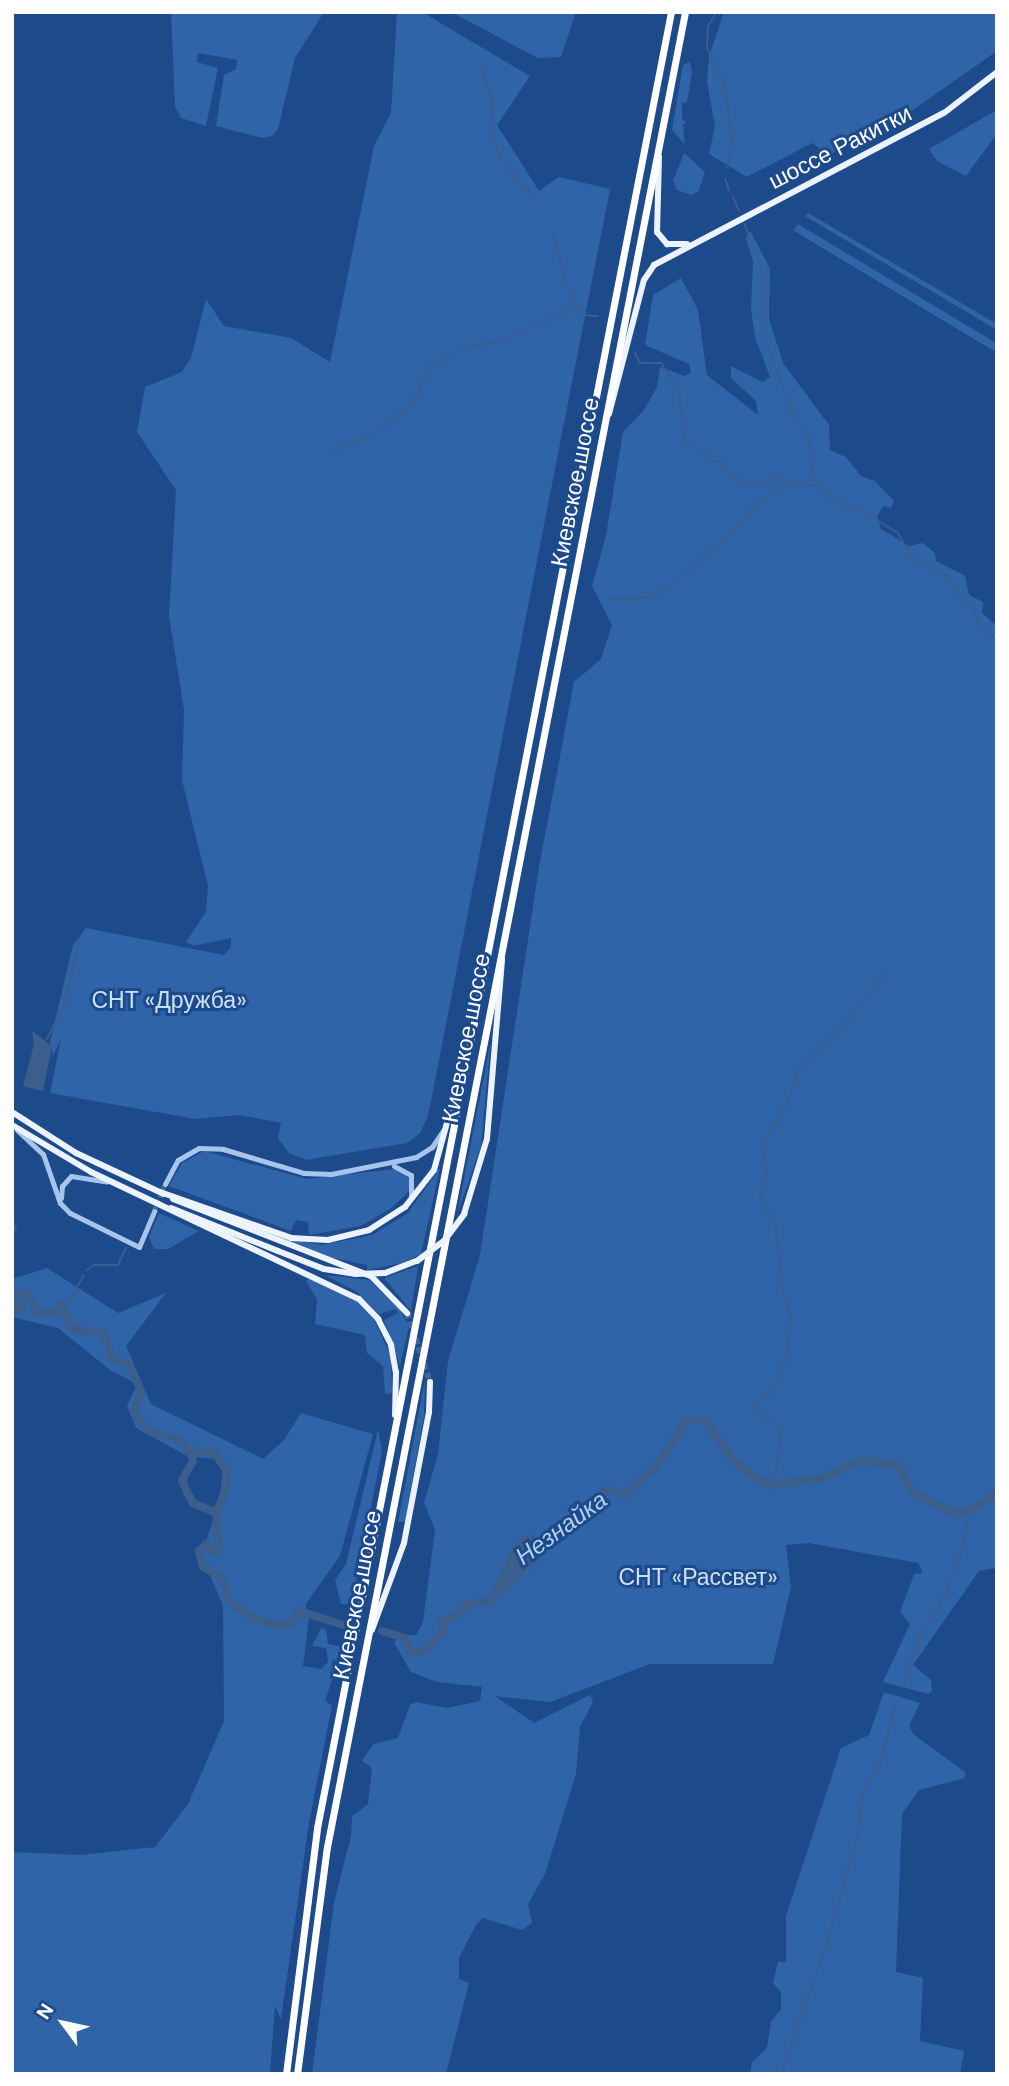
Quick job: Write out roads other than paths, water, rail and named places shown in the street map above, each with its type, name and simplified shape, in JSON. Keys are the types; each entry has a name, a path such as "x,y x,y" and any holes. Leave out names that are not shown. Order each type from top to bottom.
{"highway":[{"name":"Киевское шоссе","path":"286,2074 311,1864 671,12"},
{"name":"Киевское шоссе","path":"297,2074 320,1885 377,1609 685,12"}],"main road":[{"name":"шоссе Ракитки","path":"604,430 644,280 654,265 944,113 997,72"},
{"path":"659,156 657,232 667,244 692,243"},
{"path":"156,1203 324,1269 355,1274 385,1273 417,1261 444,1241 464,1214 486,1139 502,956"},
{"path":"160,1192 302,1240 354,1236 396,1214 434,1170 478,1006"},
{"path":"12,1112 94,1163 298,1251 371,1276 407,1312"},
{"path":"12,1125 111,1182 342,1288 364,1303 385,1330 394,1356 396,1430"},
{"path":"377,1609 404,1543 429,1412 430,1382"}],"street":[{"path":"165,1184 178,1160 202,1147 307,1174 387,1165 416,1157 432,1147 450,1113"},
{"path":"12,1125 48,1163 64,1208 139,1247 154,1211"},
{"path":"387,1165 405,1169 414,1182 411,1196 396,1214"},
{"path":"64,1208 61,1189 71,1176 111,1182"}],"waterway":[{"path":"717,12 708,26 707,48 725,87 732,141 727,168"},
{"path":"481,68 492,102 490,129 500,157 535,201"},
{"path":"725,178 729,190"},
{"path":"733,197 739,211"},
{"path":"744,223 763,273 762,331 792,412 809,439 811,470 818,485 834,501 861,510 898,533 911,557 947,576 960,599 973,605 979,626 997,639"},
{"path":"553,233 567,288 584,315 598,316"},
{"path":"331,452 374,433 412,405 429,368 466,346 497,343 579,305"},
{"path":"635,353 640,363 661,363 679,392 684,439 713,460 723,462 733,478 753,485 775,479 817,485"},
{"path":"607,599 639,598 663,591 730,535 758,502 791,483"},
{"path":"47,1039 65,1002 79,940"},
{"path":"764,1484 776,1474 781,1430 754,1406 774,1389 787,1357 791,1315 783,1292 775,1223 760,1198 767,1175 762,1148 786,1105 800,1067 834,1035 888,972"},
{"path":"12,1221 16,1227 12,1234"},
{"path":"87,1270 94,1265 118,1265 126,1248"},
{"path":"65,1309 84,1275"},
{"name":"Незнайка","path":"12,1312 22,1310 16,1300 19,1293 27,1294 38,1313 53,1313 61,1304 72,1329 104,1333 112,1358 130,1365 141,1391 134,1412 149,1431 182,1442 188,1451 214,1452 227,1471 225,1492 216,1513 219,1546 214,1552 206,1544 199,1551 203,1567 221,1577 229,1601 252,1618 281,1626 292,1622 299,1611 347,1626"},
{"name":"Незнайка","path":"529,1550 607,1489 625,1494 655,1468 686,1421 705,1419 734,1462 769,1486 823,1478 862,1460 899,1466 912,1491 950,1512 969,1511 997,1493"},
{"path":"190,1451 193,1461 182,1480 187,1492 193,1503 216,1513"},
{"path":"904,1684 920,1636 940,1606 962,1552 969,1511"},
{"name":"Незнайка","path":"382,1631 405,1638 409,1652 424,1650 444,1632 441,1621 455,1617 468,1604 493,1600 499,1586"},
{"path":"781,2074 827,1944 858,1834 863,1792 880,1766 897,1700"}],"tunnel":[{"path":"154,1211 165,1184"},
{"path":"407,1313 430,1382"}],"park label":[{"name":"СНТ «Дружба»","path":"169,1000"},
{"name":"СНТ «Рассвет»","path":"698,1577"}]}
